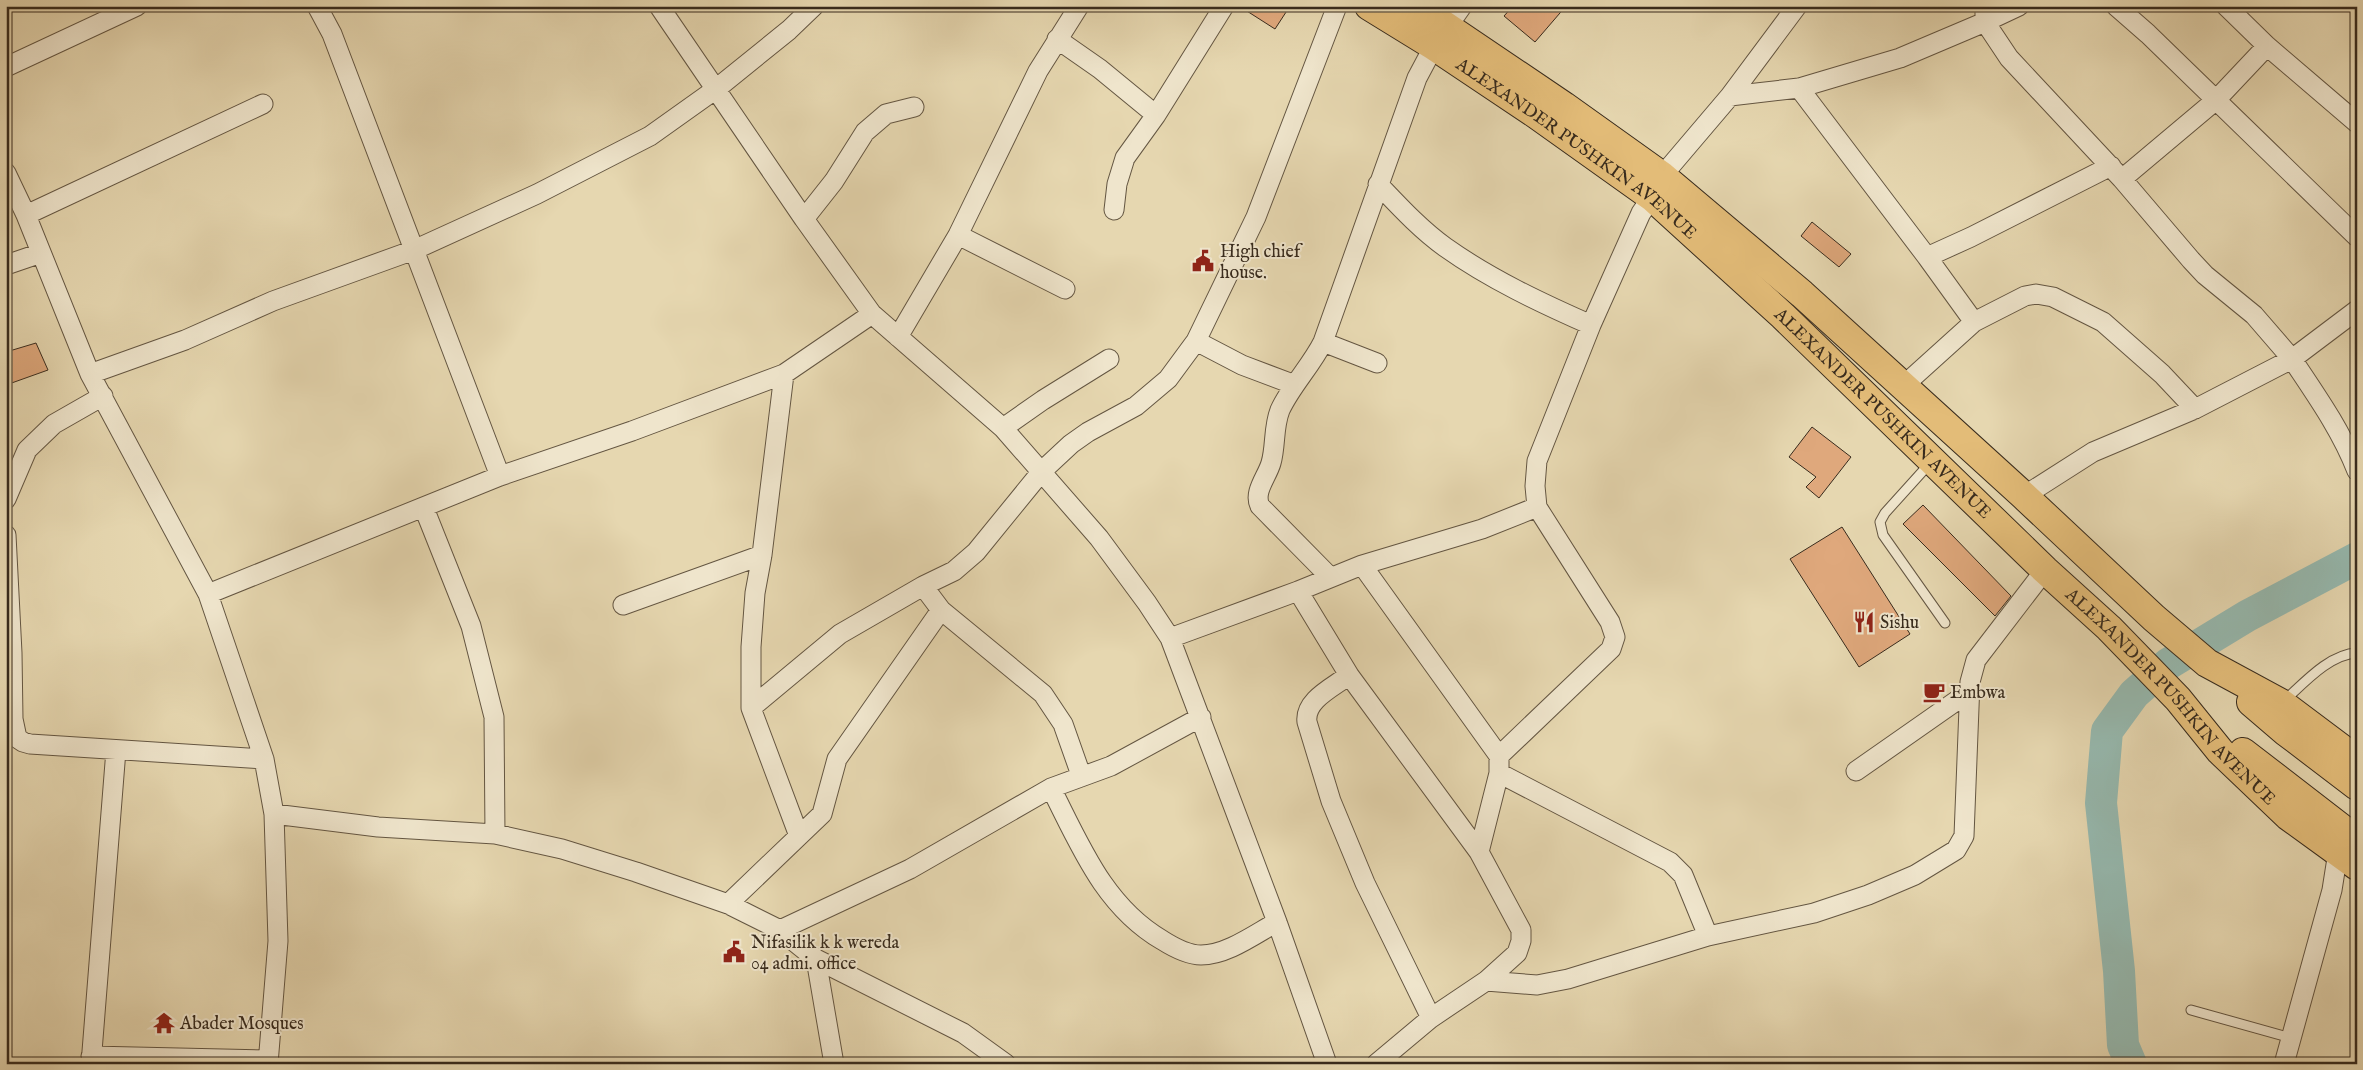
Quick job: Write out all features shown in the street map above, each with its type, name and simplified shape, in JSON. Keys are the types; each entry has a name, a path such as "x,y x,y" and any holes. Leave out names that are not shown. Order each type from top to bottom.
{"main road":[{"name":"ALEXANDER PUSHKIN AVENUE","path":"1369,6 1448,26"},
{"name":"ALEXANDER PUSHKIN AVENUE","path":"1416,6 1448,26 1544,120 1657,187 1802,294 2024,496 2154,618 2207,663 2281,703 2357,760"},
{"name":"ALEXANDER PUSHKIN AVENUE","path":"1657,187 1783,316 2045,570 2108,628 2178,698 2227,758 2288,816 2351,853"},
{"path":"2207,663 2286,732 2357,786"}],"street":[{"path":"6,67 137,6"},
{"path":"317,6 332,34 500,476"},
{"path":"659,6 804,219 872,314 1003,428 1099,538 1147,603 1170,638 1277,922 1327,1064"},
{"path":"90,374 185,340 274,301 414,250 537,194 650,136 716,90 790,30 814,6"},
{"path":"898,337 958,235 1038,71 1078,6"},
{"path":"1114,210 1117,184 1125,158 1156,115 1224,6"},
{"path":"751,708 840,634 923,586 954,571 976,552 1042,471 1088,432 1136,406 1162,384 1196,341 1256,217 1337,6"},
{"path":"1479,852 1499,764 1611,649 1615,637 1610,622 1538,507 1535,486 1537,461 1591,325 1641,213 1657,187 1730,96 1797,6"},
{"path":"1730,96 1799,88 1900,58 1985,14 2019,6"},
{"path":"2116,6 2148,34 2357,237"},
{"path":"2226,6 2267,46 2357,122"},
{"path":"1985,14 2009,58 2117,173 2190,260 2205,275 2254,315 2292,359 2330,416 2347,446 2357,471"},
{"path":"1330,576 1257,500 1257,494 1271,463 1276,424 1281,409 1295,385 1316,357 1323,342 1416,78 1448,26"},
{"path":"1057,39 1100,68 1156,115"},
{"path":"1927,257 2117,173 2216,100 2267,46"},
{"path":"1799,88 1974,322"},
{"path":"26,216 263,104"},
{"path":"804,219 834,181 865,132 886,114 914,106"},
{"path":"6,173 42,253 90,374 208,594 264,759 274,814 278,941 268,1062 91,1060 116,750"},
{"path":"1378,184 1418,225 1446,247 1535,301 1591,325"},
{"path":"958,235 1065,289"},
{"path":"6,265 42,253"},
{"path":"1902,387 1974,322 2025,296 2036,294 2053,297 2103,322 2162,374 2195,409"},
{"path":"2024,496 2093,452 2195,409 2292,359 2357,310"},
{"path":"208,594 500,476 632,431 784,374 872,314"},
{"path":"1196,341 1242,365 1295,385"},
{"path":"1323,342 1377,363"},
{"path":"1003,428 1043,400 1109,359"},
{"path":"784,374 762,555 755,593 751,708 799,836"},
{"path":"6,499 27,450 54,424 103,396"},
{"path":"1170,638 1298,591 1330,576 1482,529 1538,507"},
{"path":"424,508 471,626 494,716 496,834"},
{"path":"6,535 12,653 13,719 17,738 30,744 264,759"},
{"path":"624,604 762,555"},
{"path":"1362,565 1499,764 1670,862 1683,875 1708,936"},
{"path":"1486,982 1537,986 1568,979 1708,936 1814,913 1868,895 1915,875 1956,850 1964,836 1969,692 1976,660 2045,570"},
{"path":"923,586 941,610 1043,694 1063,724 1081,775"},
{"path":"1298,591 1349,675 1479,852 1520,930 1521,941 1517,954 1486,982 1431,1018 1376,1064"},
{"path":"728,904 822,814 837,759 941,610"},
{"path":"1349,675 1311,704 1306,713 1307,722 1331,801 1361,874 1431,1018"},
{"path":"1856,771 1969,692"},
{"path":"780,930 910,869 1050,788 1081,775 1111,766 1201,717"},
{"path":"1050,788 1089,862 1114,901 1144,930 1175,948 1200,955 1223,951 1277,922"},
{"path":"274,814 378,827 496,834 562,848 728,904 780,930 816,959 962,1033 1000,1061"},
{"path":"2286,1063 2291,1038 2332,890 2351,853"},
{"path":"816,959 834,1064"}],"lane":[{"path":"1933,460 1885,513 1880,522 1883,535 1945,623"},
{"path":"2281,703 2326,665 2348,653 2357,653"},
{"path":"2190,1010 2291,1038"}],"building":[{"path":"1239,6 1290,6 1275,29"},
{"path":"1513,6 1566,6 1535,42 1504,16"},
{"path":"1812,222 1851,254 1839,267 1801,236"},
{"path":"36,343 48,370 6,385 6,352"},
{"path":"1812,427 1851,457 1819,498 1806,487 1816,477 1789,457"},
{"path":"1923,505 2011,596 1995,616 1903,524"},
{"path":"1842,527 1910,634 1859,667 1790,559"}],"waterway":[{"path":"2131,1064 2123,1045 2119,971 2101,803 2107,731 2134,694 2168,664 2247,616 2357,558"}],"place":[{"name":"High chief house.","path":"1203,261"},
{"name":"Sishu","path":"1864,622"},
{"name":"Embwa","path":"1934,692"},
{"name":"Nifasilik k k wereda 04 admi. office","path":"734,952"},
{"name":"Abader Mosques","path":"164,1023"}]}
